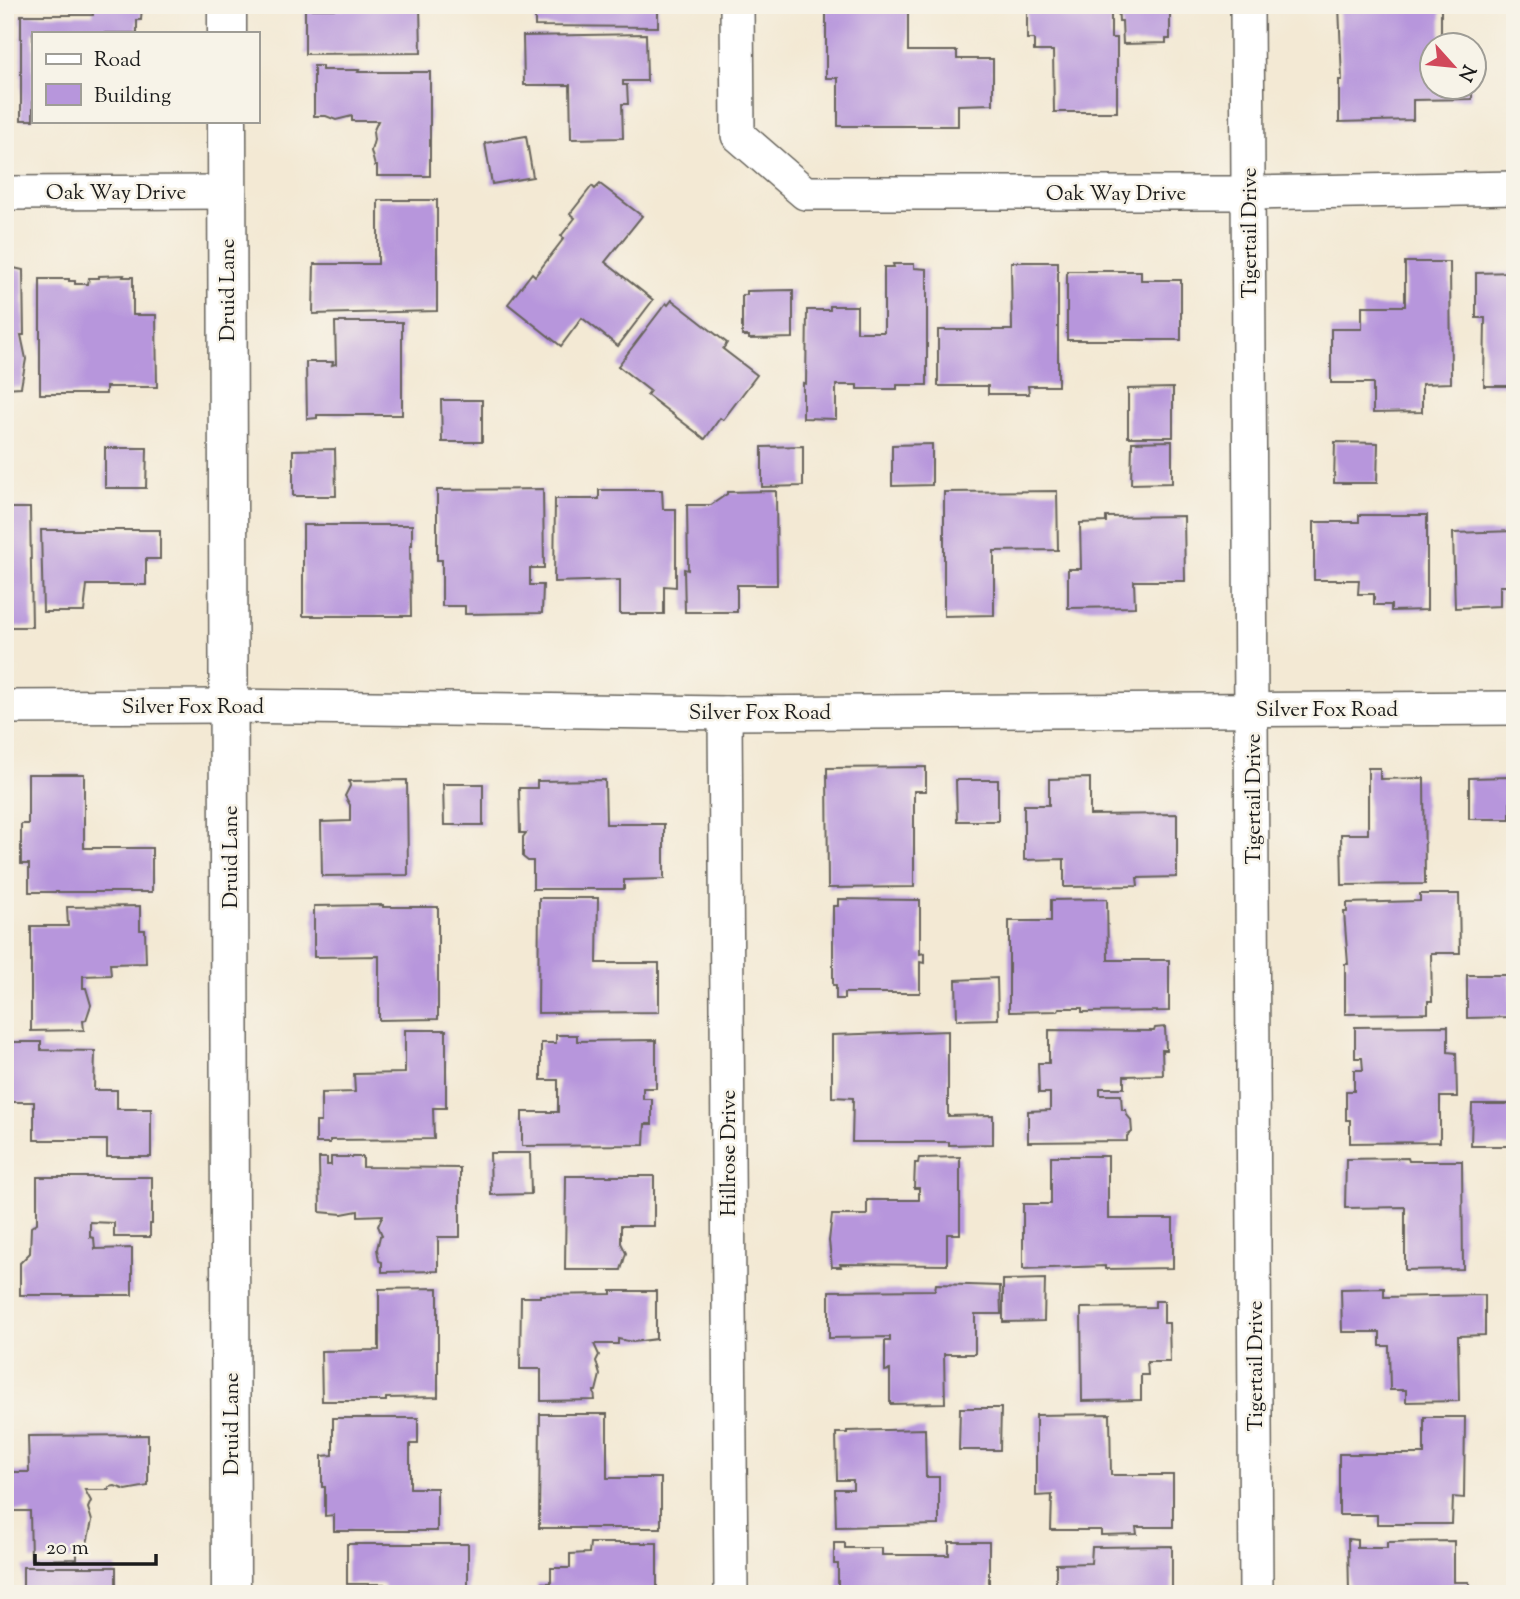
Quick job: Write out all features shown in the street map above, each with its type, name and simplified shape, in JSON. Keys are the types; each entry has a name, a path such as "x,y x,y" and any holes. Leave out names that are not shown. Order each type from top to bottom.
{"street":[{"path":"227,5 227,32"},
{"name":"Oak Way Drive","path":"737,5 738,135 805,193 1248,193 1515,188"},
{"name":"Tigertail Drive","path":"1247,5 1256,1594"},
{"name":"Druid Lane","path":"227,122 231,1594"},
{"name":"Oak Way Drive","path":"5,193 227,192"},
{"name":"Silver Fox Road","path":"5,707 230,706 725,713 1515,708"},
{"name":"Hillrose Drive","path":"725,713 731,1594"}],"building":[{"path":"93,5 142,5 141,20 137,20 137,32 32,32 32,120 21,120 21,15 93,15"},
{"path":"343,5 420,5 421,53 305,54 305,9 343,9"},
{"path":"535,5 658,5 658,27 535,26"},
{"path":"826,5 908,5 908,51 957,51 957,59 993,59 993,104 958,105 958,126 838,126 838,78 826,78"},
{"path":"1027,5 1111,5 1111,38 1117,38 1117,112 1054,112 1053,51 1034,51 1034,39 1027,39"},
{"path":"1118,5 1170,5 1170,39 1166,39 1166,43 1123,44"},
{"path":"1339,5 1441,5 1441,32 1418,32 1418,100 1413,100 1413,120 1339,122 1339,80 1342,80"},
{"path":"646,34 647,81 623,81 623,85 627,85 628,104 622,104 623,138 571,139 570,85 524,85 523,36"},
{"path":"314,66 322,66 322,70 359,70 358,72 430,72 430,176 377,176 377,166 371,151 373,132 378,121 352,121 352,116 336,120 326,116 314,116"},
{"path":"526,136 533,177 492,184 485,143"},
{"path":"600,184 642,216 605,262 653,300 618,346 582,318 561,346 508,304 532,273 535,276 564,238 561,236 575,218 570,214 592,186 595,189"},
{"path":"378,200 437,200 437,311 313,314 314,264 378,264"},
{"path":"1011,262 1058,262 1058,386 1028,386 1029,394 988,394 988,386 938,386 938,330 1012,330"},
{"path":"1405,262 1450,262 1451,383 1422,384 1422,412 1373,413 1373,383 1331,383 1331,329 1362,329 1362,306 1405,306"},
{"path":"893,264 914,264 914,268 927,269 927,385 897,385 897,389 857,389 857,385 836,385 836,419 803,418 807,310 830,310 830,306 857,306 857,332 884,332 884,267 894,267"},
{"path":"5,266 23,270 24,335 21,335 26,359 21,387 5,388"},
{"path":"1067,271 1141,271 1141,280 1181,280 1181,340 1067,340"},
{"path":"1515,272 1515,386 1484,386 1485,318 1476,318 1476,273"},
{"path":"124,275 123,277 133,277 133,315 156,315 157,387 106,387 106,394 40,394 40,279 69,279 75,281 75,284 88,284 89,278"},
{"path":"793,290 793,338 749,339 749,336 742,336 742,295 747,295 747,291"},
{"path":"672,300 727,343 723,349 757,375 705,439 647,395 650,391 618,366 666,303 668,305"},
{"path":"335,322 402,322 402,415 317,415 317,418 307,419 306,362 336,364"},
{"path":"1173,388 1173,437 1128,437 1128,389"},
{"path":"441,400 482,400 482,442 442,442"},
{"path":"1172,441 1172,483 1131,484 1132,442"},
{"path":"1335,442 1378,443 1377,483 1334,483"},
{"path":"932,444 932,485 892,486 892,445"},
{"path":"803,446 803,486 762,487 762,447"},
{"path":"105,448 147,448 146,488 105,488"},
{"path":"335,449 336,496 293,496 293,450"},
{"path":"543,489 544,568 530,568 530,585 543,585 542,613 465,614 465,606 442,606 442,560 437,560 437,490"},
{"path":"599,490 662,490 663,509 676,509 676,587 664,586 664,614 620,614 620,580 554,582 555,499 599,499"},
{"path":"776,491 777,585 737,585 737,612 685,612 684,569 688,570 687,505 711,505 727,492"},
{"path":"1057,491 1058,550 994,551 994,615 944,616 944,492"},
{"path":"5,508 30,508 32,627 5,627"},
{"path":"1359,515 1427,515 1427,610 1391,611 1391,605 1374,605 1374,594 1358,594 1359,580 1314,580 1314,522 1359,522"},
{"path":"1184,516 1185,581 1134,581 1135,607 1068,608 1068,569 1081,569 1080,523 1106,522 1106,517"},
{"path":"303,525 412,525 411,616 303,616"},
{"path":"41,530 160,530 160,559 146,559 146,585 87,585 84,612 43,612"},
{"path":"1515,531 1515,586 1500,586 1500,606 1455,608 1453,533"},
{"path":"926,767 926,791 914,791 914,887 828,888 827,768"},
{"path":"1368,768 1380,768 1380,779 1424,778 1425,884 1342,885 1341,834 1368,834"},
{"path":"28,774 84,774 84,848 152,848 152,892 29,892 29,864 21,864 21,824 28,824"},
{"path":"1510,777 1510,819 1469,819 1469,778"},
{"path":"1090,778 1090,815 1177,814 1177,877 1137,878 1138,886 1064,887 1064,859 1024,860 1024,805 1049,805 1049,779"},
{"path":"407,780 408,875 322,876 321,822 350,821 350,805 345,796 350,786 349,781"},
{"path":"605,780 606,824 664,824 664,879 624,880 624,889 533,889 533,861 523,857 523,837 526,833 520,833 519,788 537,788 537,781"},
{"path":"956,780 998,780 998,821 957,821"},
{"path":"443,784 483,784 483,825 444,825"},
{"path":"1420,894 1459,894 1460,953 1431,953 1432,1001 1428,1001 1428,1013 1345,1014 1345,964 1348,964 1344,912 1347,912 1347,903 1420,901"},
{"path":"539,898 598,898 597,963 659,963 659,1012 538,1013"},
{"path":"838,899 920,900 920,954 924,953 924,963 920,962 920,993 844,993 844,999 836,999 836,985 833,985 833,906 838,906"},
{"path":"1107,899 1108,960 1169,960 1169,1011 1082,1012 1082,1008 1059,1008 1058,1011 1009,1012 1009,921 1051,921 1051,900"},
{"path":"140,906 140,930 145,930 146,963 110,964 111,975 83,976 83,988 86,988 91,1005 86,1020 83,1021 84,1030 31,1031 31,926 68,926 67,907"},
{"path":"314,906 438,907 438,1019 379,1020 379,956 314,957"},
{"path":"1467,975 1510,975 1511,1017 1467,1018"},
{"path":"997,978 998,1019 957,1020 956,980"},
{"path":"1448,1026 1448,1052 1456,1053 1457,1097 1440,1097 1440,1142 1350,1143 1350,1120 1346,1120 1346,1091 1354,1091 1354,1070 1363,1070 1362,1058 1355,1058 1355,1027"},
{"path":"1165,1027 1163,1075 1124,1076 1124,1088 1100,1088 1100,1095 1121,1095 1122,1110 1126,1110 1131,1120 1132,1132 1127,1136 1127,1141 1028,1142 1028,1111 1050,1110 1050,1093 1039,1093 1038,1063 1049,1063 1049,1030 1154,1031 1155,1028"},
{"path":"405,1030 446,1030 446,1108 433,1108 434,1139 330,1140 330,1143 316,1143 316,1122 321,1122 321,1093 355,1092 354,1074 405,1073"},
{"path":"948,1031 948,1116 993,1115 993,1144 852,1142 853,1098 832,1097 832,1035"},
{"path":"556,1035 577,1035 577,1041 656,1040 656,1088 643,1088 643,1099 652,1099 652,1124 645,1124 644,1145 522,1146 522,1112 558,1112 558,1080 541,1080 541,1043 556,1043"},
{"path":"5,1042 41,1042 41,1050 95,1051 94,1090 117,1090 117,1109 151,1109 151,1157 107,1157 107,1140 34,1140 34,1102 5,1102"},
{"path":"1472,1104 1512,1104 1511,1146 1471,1146"},
{"path":"490,1153 530,1153 531,1194 491,1195"},
{"path":"1051,1156 1108,1156 1108,1219 1173,1219 1173,1268 1105,1269 1105,1266 1023,1269 1023,1204 1051,1204"},
{"path":"331,1157 363,1157 363,1167 460,1168 460,1237 438,1237 438,1271 382,1272 382,1262 379,1261 377,1249 382,1235 378,1226 383,1215 358,1216 358,1211 342,1214 320,1212 319,1158 327,1158 327,1165 331,1165"},
{"path":"960,1157 960,1234 947,1234 947,1265 840,1264 841,1267 832,1267 829,1241 832,1215 867,1215 867,1200 919,1200 919,1188 914,1188 915,1163 918,1163 919,1158"},
{"path":"1408,1158 1409,1161 1462,1161 1463,1269 1405,1270 1405,1207 1345,1208 1346,1159"},
{"path":"566,1176 654,1176 654,1226 621,1226 621,1243 626,1253 621,1270 565,1270"},
{"path":"37,1177 152,1177 150,1237 114,1237 114,1223 90,1222 90,1237 94,1238 95,1249 132,1248 132,1295 20,1295 20,1263 30,1253 31,1227 37,1223"},
{"path":"1045,1279 1044,1321 1003,1322 1003,1280"},
{"path":"936,1284 1000,1286 1001,1314 975,1314 975,1354 944,1354 945,1403 890,1404 890,1370 885,1371 885,1341 890,1341 890,1337 829,1338 829,1291 935,1290"},
{"path":"438,1288 438,1397 386,1398 386,1401 322,1401 321,1351 379,1350 379,1289"},
{"path":"1384,1288 1384,1297 1485,1295 1485,1335 1458,1336 1459,1401 1406,1402 1406,1390 1390,1390 1389,1346 1380,1346 1380,1332 1342,1332 1341,1289"},
{"path":"611,1291 656,1291 656,1339 633,1342 618,1339 618,1344 594,1344 599,1355 596,1361 600,1375 594,1391 595,1400 541,1401 541,1369 520,1369 521,1297 611,1294"},
{"path":"1155,1301 1164,1301 1164,1323 1169,1323 1170,1362 1147,1362 1148,1375 1141,1375 1141,1400 1082,1401 1081,1308 1155,1307"},
{"path":"960,1408 1001,1408 1000,1450 959,1450"},
{"path":"540,1414 607,1414 607,1478 661,1478 661,1528 539,1528"},
{"path":"1110,1414 1111,1475 1173,1475 1173,1527 1136,1527 1137,1534 1101,1535 1101,1530 1051,1530 1052,1495 1036,1496 1036,1415"},
{"path":"1424,1417 1465,1417 1464,1498 1453,1497 1452,1524 1377,1524 1377,1515 1339,1515 1339,1454 1424,1454"},
{"path":"333,1418 418,1418 418,1444 410,1444 410,1488 437,1488 437,1531 334,1531 334,1515 325,1516 325,1487 322,1487 322,1456 333,1455"},
{"path":"925,1429 926,1477 939,1477 939,1525 836,1527 835,1489 853,1489 853,1480 837,1480 836,1433"},
{"path":"148,1435 148,1486 126,1490 115,1486 109,1487 109,1490 85,1490 91,1501 88,1508 92,1521 86,1548 77,1547 77,1559 31,1560 30,1511 5,1511 5,1472 29,1472 28,1436"},
{"path":"1348,1539 1357,1540 1357,1548 1387,1548 1387,1542 1454,1541 1454,1582 1469,1582 1469,1594 1349,1594"},
{"path":"949,1542 989,1542 989,1594 838,1594 838,1564 834,1564 834,1543 845,1543 845,1548 882,1548 882,1555 949,1555"},
{"path":"590,1543 657,1543 657,1594 537,1594 537,1583 551,1583 551,1568 570,1568 570,1554 589,1553"},
{"path":"347,1544 468,1544 468,1594 385,1594 384,1584 347,1584"},
{"path":"1172,1546 1172,1594 1056,1594 1056,1564 1091,1563 1092,1547"},
{"path":"23,1567 116,1567 116,1594 23,1594"}]}
